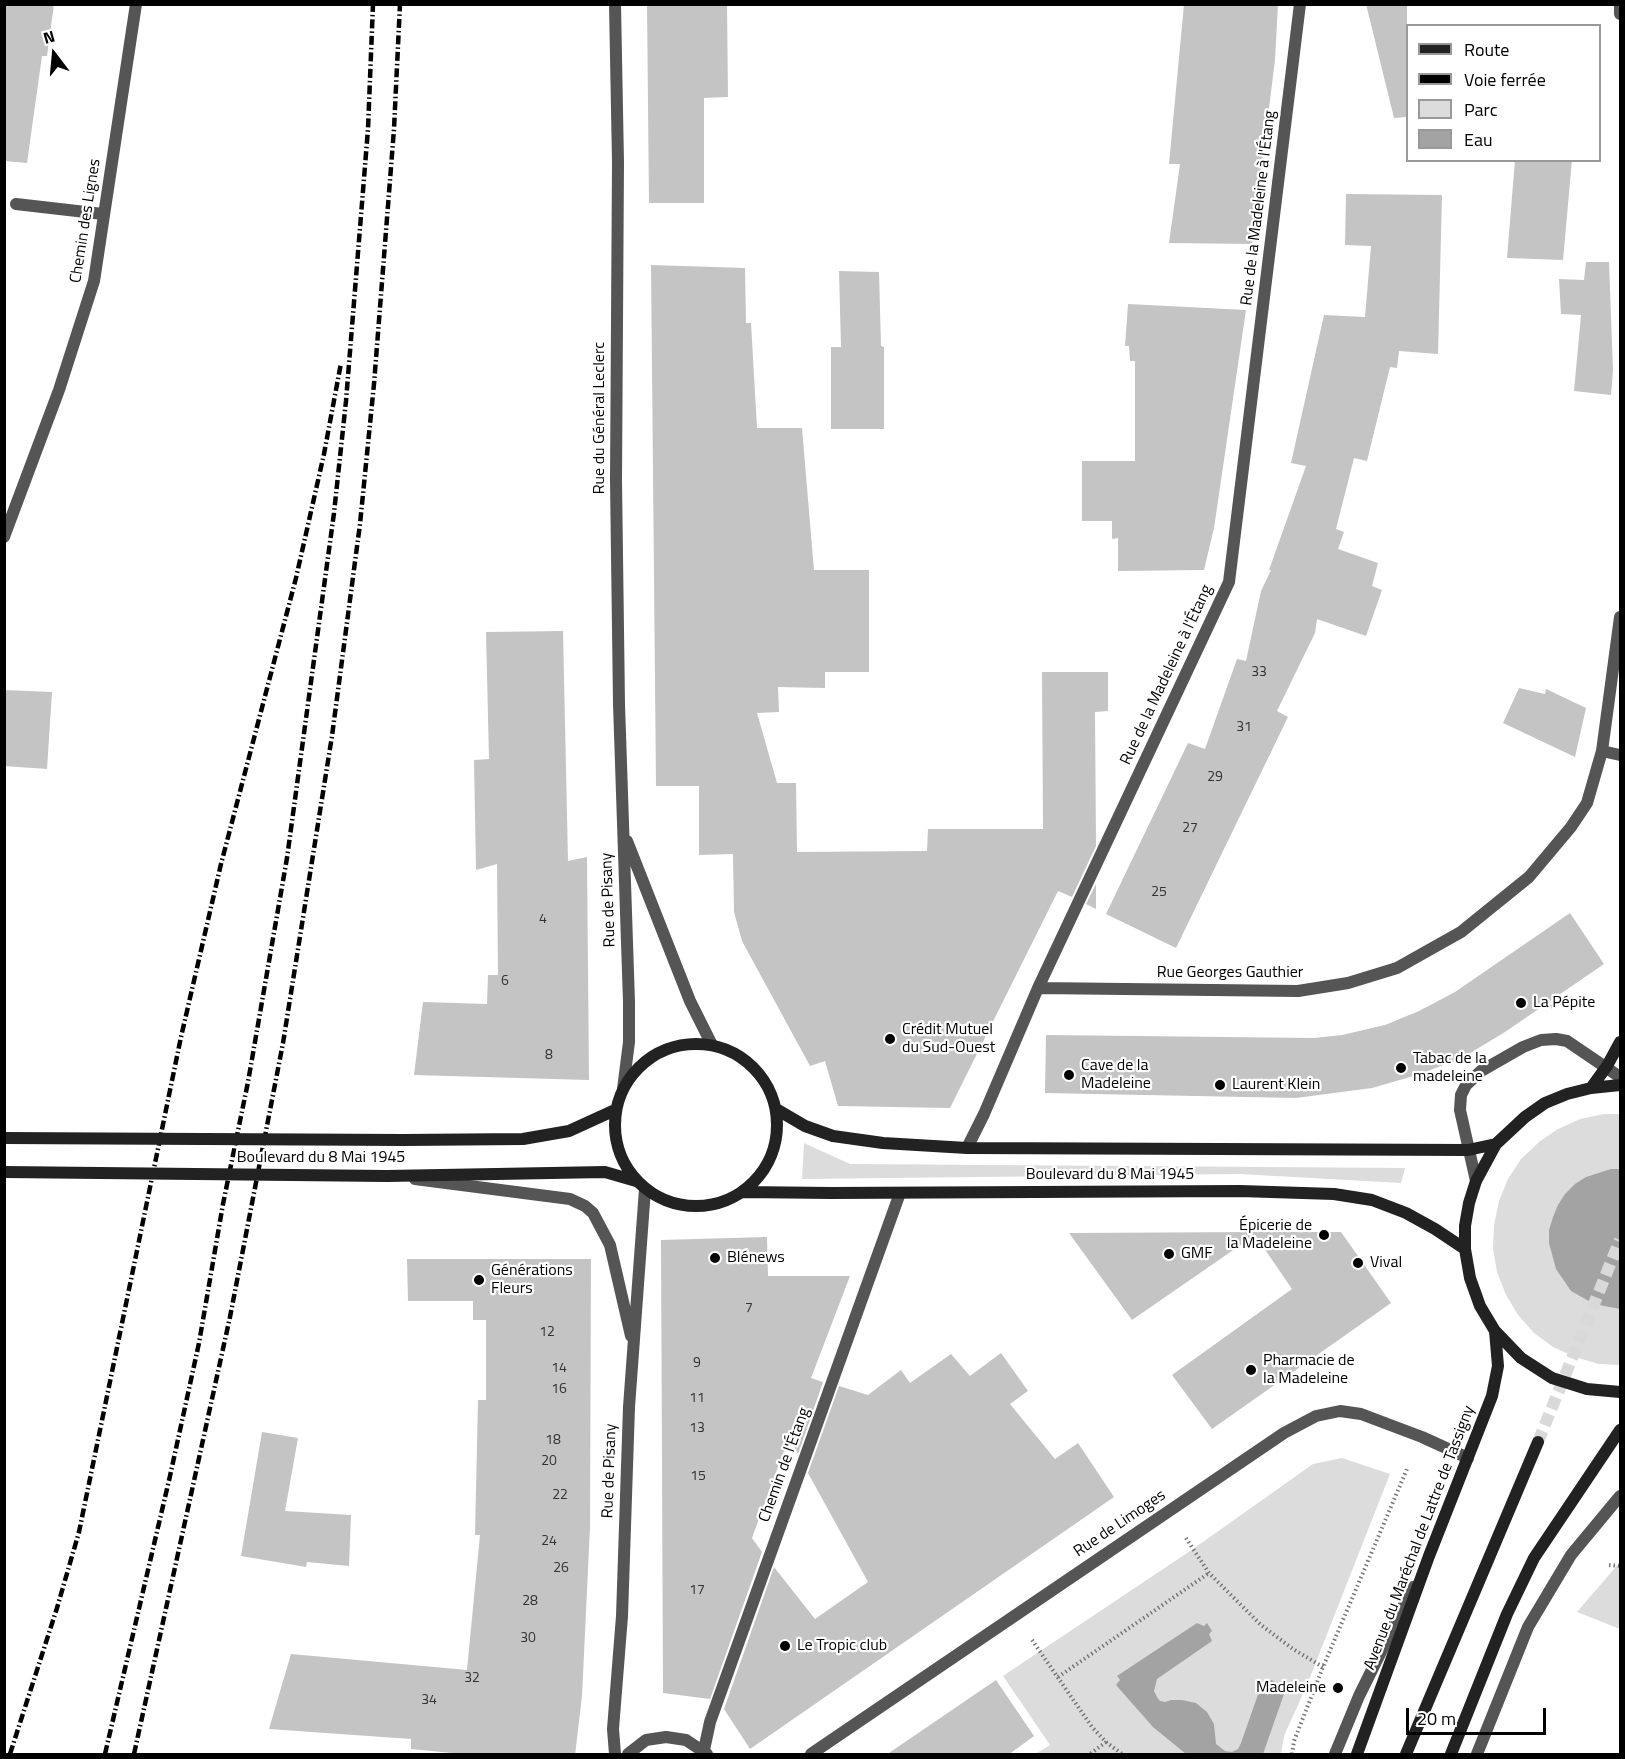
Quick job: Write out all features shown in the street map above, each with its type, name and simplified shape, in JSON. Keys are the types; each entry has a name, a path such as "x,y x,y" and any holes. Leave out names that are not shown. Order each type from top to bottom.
{"main road":[{"path":"1591,1088 1607,1066 1620,1042"},
{"path":"684,1044 712,1044 735,1053 754,1067 768,1086 776,1109 777,1133 772,1155 760,1176 743,1192 724,1201 704,1206 683,1205 663,1199 641,1185 622,1160 615,1136 615,1110 623,1089 637,1067 658,1053 684,1044"},
{"path":"1620,1085 1591,1088 1545,1103 1525,1117 1497,1144 1476,1181 1467,1214 1465,1249 1470,1278 1480,1306 1495,1331 1521,1358 1552,1378 1587,1389 1620,1392"},
{"name":"Boulevard du 8 Mai 1945","path":"776,1109 805,1126 833,1136 883,1143 967,1148 1468,1150 1497,1144"},
{"name":"Boulevard du 8 Mai 1945","path":"4,1138 523,1139 569,1131 615,1110"},
{"name":"Boulevard du 8 Mai 1945","path":"4,1172 387,1176 605,1172 641,1185"},
{"name":"Boulevard du 8 Mai 1945","path":"743,1192 1240,1191 1334,1194 1372,1200 1406,1213 1465,1249"},
{"name":"Avenue du Maréchal de Lattre de Tassigny","path":"1357,1755 1429,1556 1492,1396 1498,1366 1495,1331"},
{"path":"1450,1755 1507,1614 1534,1558 1620,1430"},
{"path":"1406,1755 1538,1442"}],"street":[{"name":"Chemin des Lignes","path":"4,537 59,390 94,281 136,4"},
{"name":"Rue du Général Leclerc","path":"615,4 618,162 616,480 623,832"},
{"name":"Rue de la Madeleine à l'Étang","path":"967,1148 1038,988 1230,582 1300,4"},
{"path":"1620,4 1620,14"},
{"path":"16,204 103,214"},
{"name":"Rue Georges Gauthier","path":"1038,988 1298,991 1348,983 1397,968 1461,932 1529,878 1571,827 1587,803 1602,751 1620,617"},
{"path":"1602,751 1620,755"},
{"name":"Rue de Pisany","path":"623,832 690,1001 712,1044"},
{"name":"Rue de Pisany","path":"623,832 629,1042 623,1089"},
{"path":"1476,1181 1460,1110 1461,1095 1466,1085 1481,1071 1523,1047 1541,1040 1556,1039 1567,1041 1620,1077"},
{"path":"387,1176 570,1199 585,1206 593,1213 610,1245 634,1350"},
{"name":"Rue de Pisany","path":"615,1755 613,1729 622,1616 629,1407 634,1350 641,1185"},
{"name":"Chemin de l'Étang","path":"706,1752 710,1722 900,1193"},
{"name":"Rue de Limoges","path":"812,1755 1284,1433 1316,1416 1340,1411 1361,1414 1422,1437 1468,1458"},
{"path":"1477,1755 1528,1627 1571,1555 1620,1496"},
{"path":"1335,1755 1359,1696 1429,1556"},
{"path":"628,1755 646,1740 666,1737 686,1740 706,1752"}],"path":[{"path":"1292,1755 1294,1741 1323,1667 1407,1469"},
{"path":"1167,1512 1209,1573 1261,1625 1293,1649 1323,1667"},
{"path":"1609,1565 1620,1566"},
{"path":"1058,1677 1209,1573"},
{"path":"1016,1615 1092,1727 1122,1755"},
{"path":"1090,1755 1106,1742"}],"green space":[{"path":"1604,1114 1620,1114 1620,1365 1599,1364 1575,1357 1553,1347 1534,1333 1518,1315 1506,1295 1497,1272 1493,1248 1494,1225 1499,1201 1508,1179 1521,1159 1539,1142 1558,1129 1580,1119"},
{"path":"804,1143 850,1164 1405,1168 1401,1183 1240,1174 802,1179"},
{"path":"1342,1458 1390,1474 1307,1685 1284,1736 1281,1754 1035,1754 1050,1745 1003,1676 1193,1549 1313,1464"},
{"path":"1620,1562 1620,1629 1577,1612"}],"water":[{"path":"1611,1169 1620,1169 1620,1309 1594,1304 1571,1291 1556,1269 1549,1243 1549,1230 1553,1217 1565,1194 1586,1177"},
{"path":"1197,1623 1204,1626 1207,1623 1212,1631 1209,1634 1212,1641 1157,1679 1154,1691 1157,1697 1160,1701 1165,1702 1182,1700 1196,1703 1207,1712 1214,1724 1216,1744 1225,1751 1232,1752 1238,1749 1241,1743 1261,1686 1268,1685 1271,1680 1278,1683 1278,1687 1284,1694 1263,1754 1186,1754 1153,1727 1116,1685 1120,1680 1117,1676"}],"building":[{"path":"4,4 54,4 47,56 42,56 27,163 4,161"},
{"path":"647,4 727,4 728,97 704,98 704,203 649,203"},
{"path":"1184,4 1278,4 1275,60 1252,244 1169,243 1180,164 1169,164"},
{"path":"1366,4 1407,4 1406,117 1394,118"},
{"path":"1515,162 1572,162 1563,260 1507,258"},
{"path":"1346,194 1442,195 1438,354 1399,351 1397,368 1390,367 1367,461 1354,458 1336,529 1344,532 1338,549 1378,563 1372,586 1382,590 1366,636 1317,619 1315,633 1277,711 1288,717 1176,948 1106,914 1188,743 1205,749 1237,659 1246,661 1261,591 1271,570 1269,570 1306,466 1291,463 1324,315 1365,317 1371,246 1345,245"},
{"path":"1586,262 1609,262 1613,370 1611,395 1574,391 1581,315 1561,314 1559,279 1584,280"},
{"path":"651,265 745,268 746,323 751,323 757,428 802,428 814,570 869,570 869,672 825,672 825,688 778,687 779,712 757,713 777,783 796,783 797,852 927,851 928,829 1043,829 1042,672 1108,672 1108,711 1095,712 1096,846 1072,897 1058,891 950,1108 838,1106 825,1061 810,1066 742,941 734,912 733,854 699,855 699,786 656,786"},
{"path":"839,271 879,272 881,346 884,347 884,429 831,429 831,347 841,347"},
{"path":"1128,304 1246,310 1214,528 1204,570 1118,571 1118,538 1112,539 1112,521 1082,521 1082,461 1135,461 1135,361 1130,361 1129,346 1125,346"},
{"path":"563,631 568,861 587,857 589,1080 414,1075 423,1002 487,1004 488,975 498,975 497,864 476,870 474,760 489,759 486,632"},
{"path":"1519,688 1545,694 1546,689 1586,708 1575,757 1503,723"},
{"path":"4,690 52,692 47,769 4,766"},
{"path":"1096,884 1096,909 1086,904"},
{"path":"1570,913 1604,964 1505,1032 1462,1058 1417,1075 1372,1088 1296,1098 1045,1093 1046,1035 1314,1038 1342,1035 1385,1025 1419,1011 1455,992"},
{"path":"1341,1232 1391,1303 1212,1429 1172,1375 1292,1289 1255,1235 1132,1320 1069,1233"},
{"path":"767,1237 768,1276 850,1276 811,1378 823,1382 798,1454 789,1437 752,1538 762,1552 710,1699 663,1693 661,1240"},
{"path":"407,1259 591,1259 590,1527 582,1696 575,1755 472,1755 411,1749 411,1739 269,1729 291,1654 467,1670 480,1535 475,1535 478,1400 486,1400 486,1320 473,1320 473,1301 408,1301"},
{"path":"1001,1353 1028,1391 1010,1404 1055,1459 1078,1443 1114,1497 750,1749 724,1709 774,1567 815,1619 868,1582 808,1473 839,1386 868,1395 901,1370 910,1383 951,1354 970,1376"},
{"path":"262,1432 298,1438 285,1511 351,1515 349,1566 307,1562 306,1567 241,1556"},
{"path":"996,1680 1034,1736 1008,1755 886,1755"}],"tunnel":[{"path":"1538,1442 1620,1240"}],"railway":[{"path":"105,1754 199,1343 287,858 334,513 346,401 368,129 373,4"},
{"path":"134,1754 230,1317 283,1043 332,736 360,524 374,384 394,129 400,4"},
{"path":"10,1754 79,1532 181,1037 221,864 296,578 324,454 341,363"}],"place":[{"name":"La Pépite","path":"1521,1003"},
{"name":"Crédit Mutuel du Sud-Ouest","path":"890,1039"},
{"name":"Tabac de la madeleine","path":"1401,1068"},
{"name":"Cave de la Madeleine","path":"1069,1075"},
{"name":"Laurent Klein","path":"1220,1085"},
{"name":"Épicerie de la Madeleine","path":"1324,1235"},
{"name":"GMF","path":"1169,1254"},
{"name":"Blénews","path":"715,1258"},
{"name":"Vival","path":"1358,1263"},
{"name":"Générations Fleurs","path":"479,1280"},
{"name":"Pharmacie de la Madeleine","path":"1251,1370"},
{"name":"Le Tropic club","path":"785,1646"},
{"name":"Madeleine","path":"1338,1688"}]}
